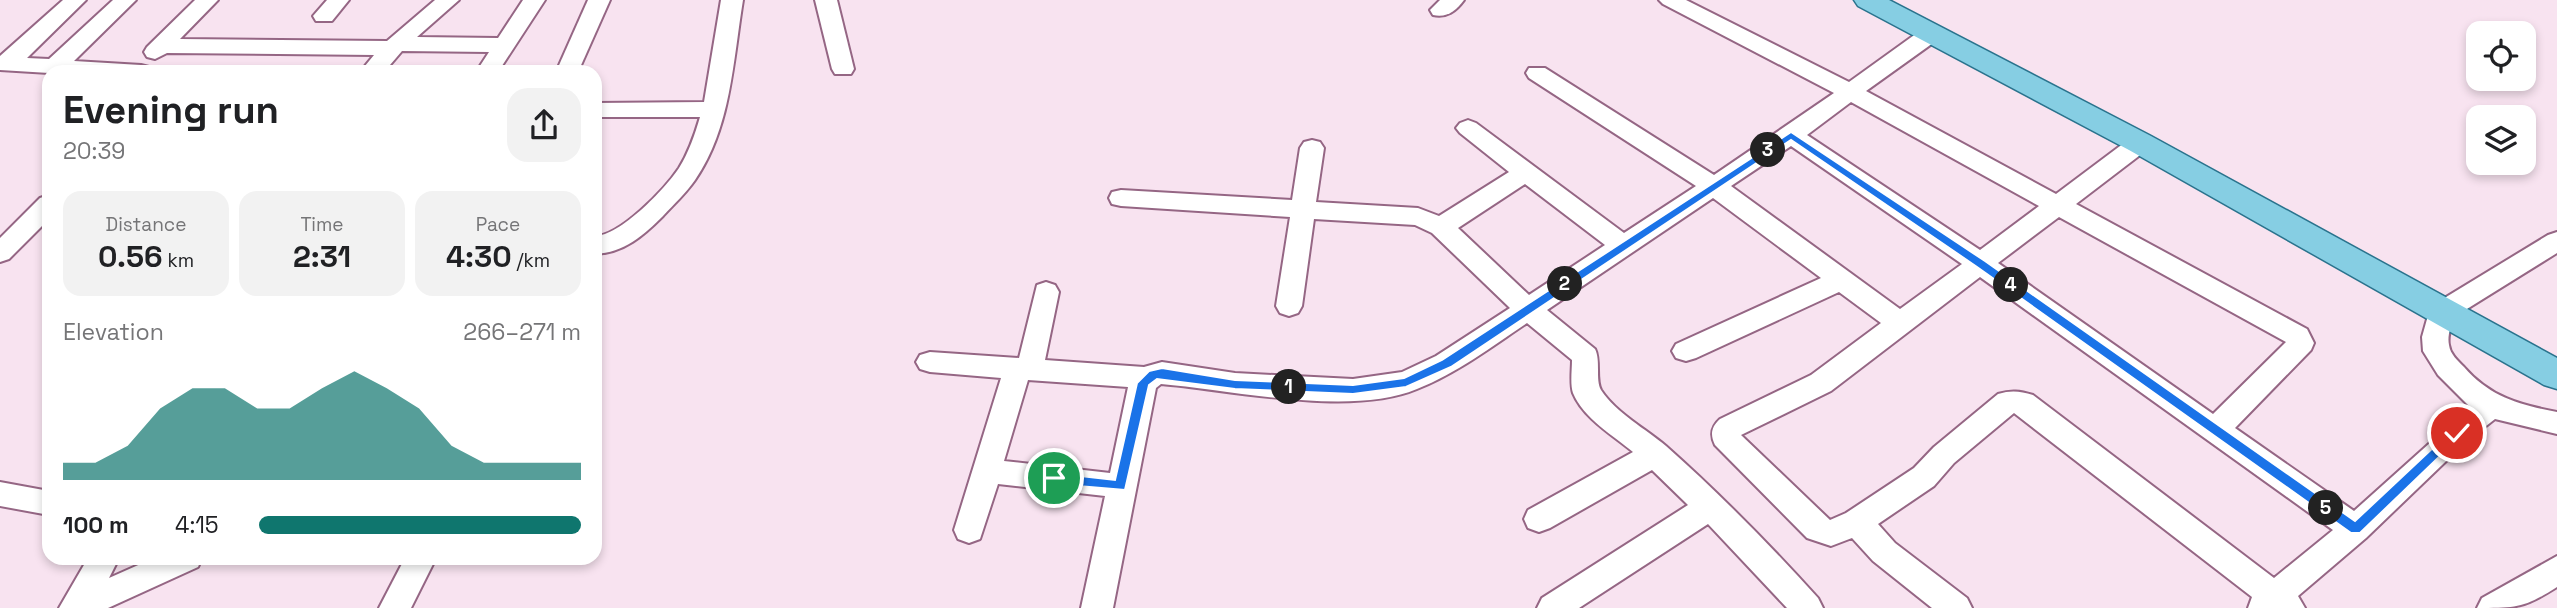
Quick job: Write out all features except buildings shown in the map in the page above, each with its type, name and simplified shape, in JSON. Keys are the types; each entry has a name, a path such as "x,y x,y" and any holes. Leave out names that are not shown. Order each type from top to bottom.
{"main road":[{"path":"1868,0 2140,143 2557,375"}],"street":[{"path":"4,63 75,0"},
{"path":"4,63 56,65 125,0"},
{"path":"144,65 207,0"},
{"path":"378,65 395,46 448,0"},
{"path":"491,65 534,0"},
{"path":"570,65 599,0"},
{"path":"602,244 617,241 641,224 688,174 702,147 713,109 732,0"},
{"path":"826,0 843,69"},
{"path":"1670,0 1852,93 2298,336 2301,343 2216,429"},
{"path":"930,362 1147,378 1162,373 1235,384 1353,390 1406,382 1446,363 1791,135 1932,33"},
{"path":"160,46 502,45"},
{"path":"1537,73 1714,186 1900,323"},
{"path":"602,110 713,109"},
{"path":"1468,128 1623,246"},
{"path":"1791,135 1981,264 2355,529"},
{"path":"2140,143 2060,206 1821,383 1726,431 1730,444 1818,528 1831,533 1857,522 1924,478 1944,455 2008,402 2023,403 2275,604 2457,433 2490,407"},
{"path":"1290,306 1312,148"},
{"path":"1441,227 1526,172"},
{"path":"1121,198 1418,217 1441,227 1528,309 1585,356 1586,391 1602,411 1655,454 1753,548 1807,608"},
{"path":"0,253 42,211"},
{"path":"2557,241 2442,312 2435,344 2440,358 2466,388 2490,407 2557,423"},
{"path":"1686,351 1841,280"},
{"path":"968,530 1024,368 1046,292"},
{"path":"1097,608 1120,486 1143,383 1147,378"},
{"path":"1539,519 1655,454"},
{"path":"988,471 1120,486"},
{"path":"0,494 42,502"},
{"path":"1553,608 1709,507"},
{"path":"1857,522 1884,552 1956,608"},
{"path":"91,604 102,565"},
{"path":"91,604 172,565"},
{"path":"395,608 417,565"},
{"path":"2493,608 2531,588 2557,569"}],"route":[{"path":"1054,478 1120,486 1143,383 1153,374 1235,384 1353,390 1406,382 1446,363 1791,135 1981,264 2355,529 2457,433"}]}
